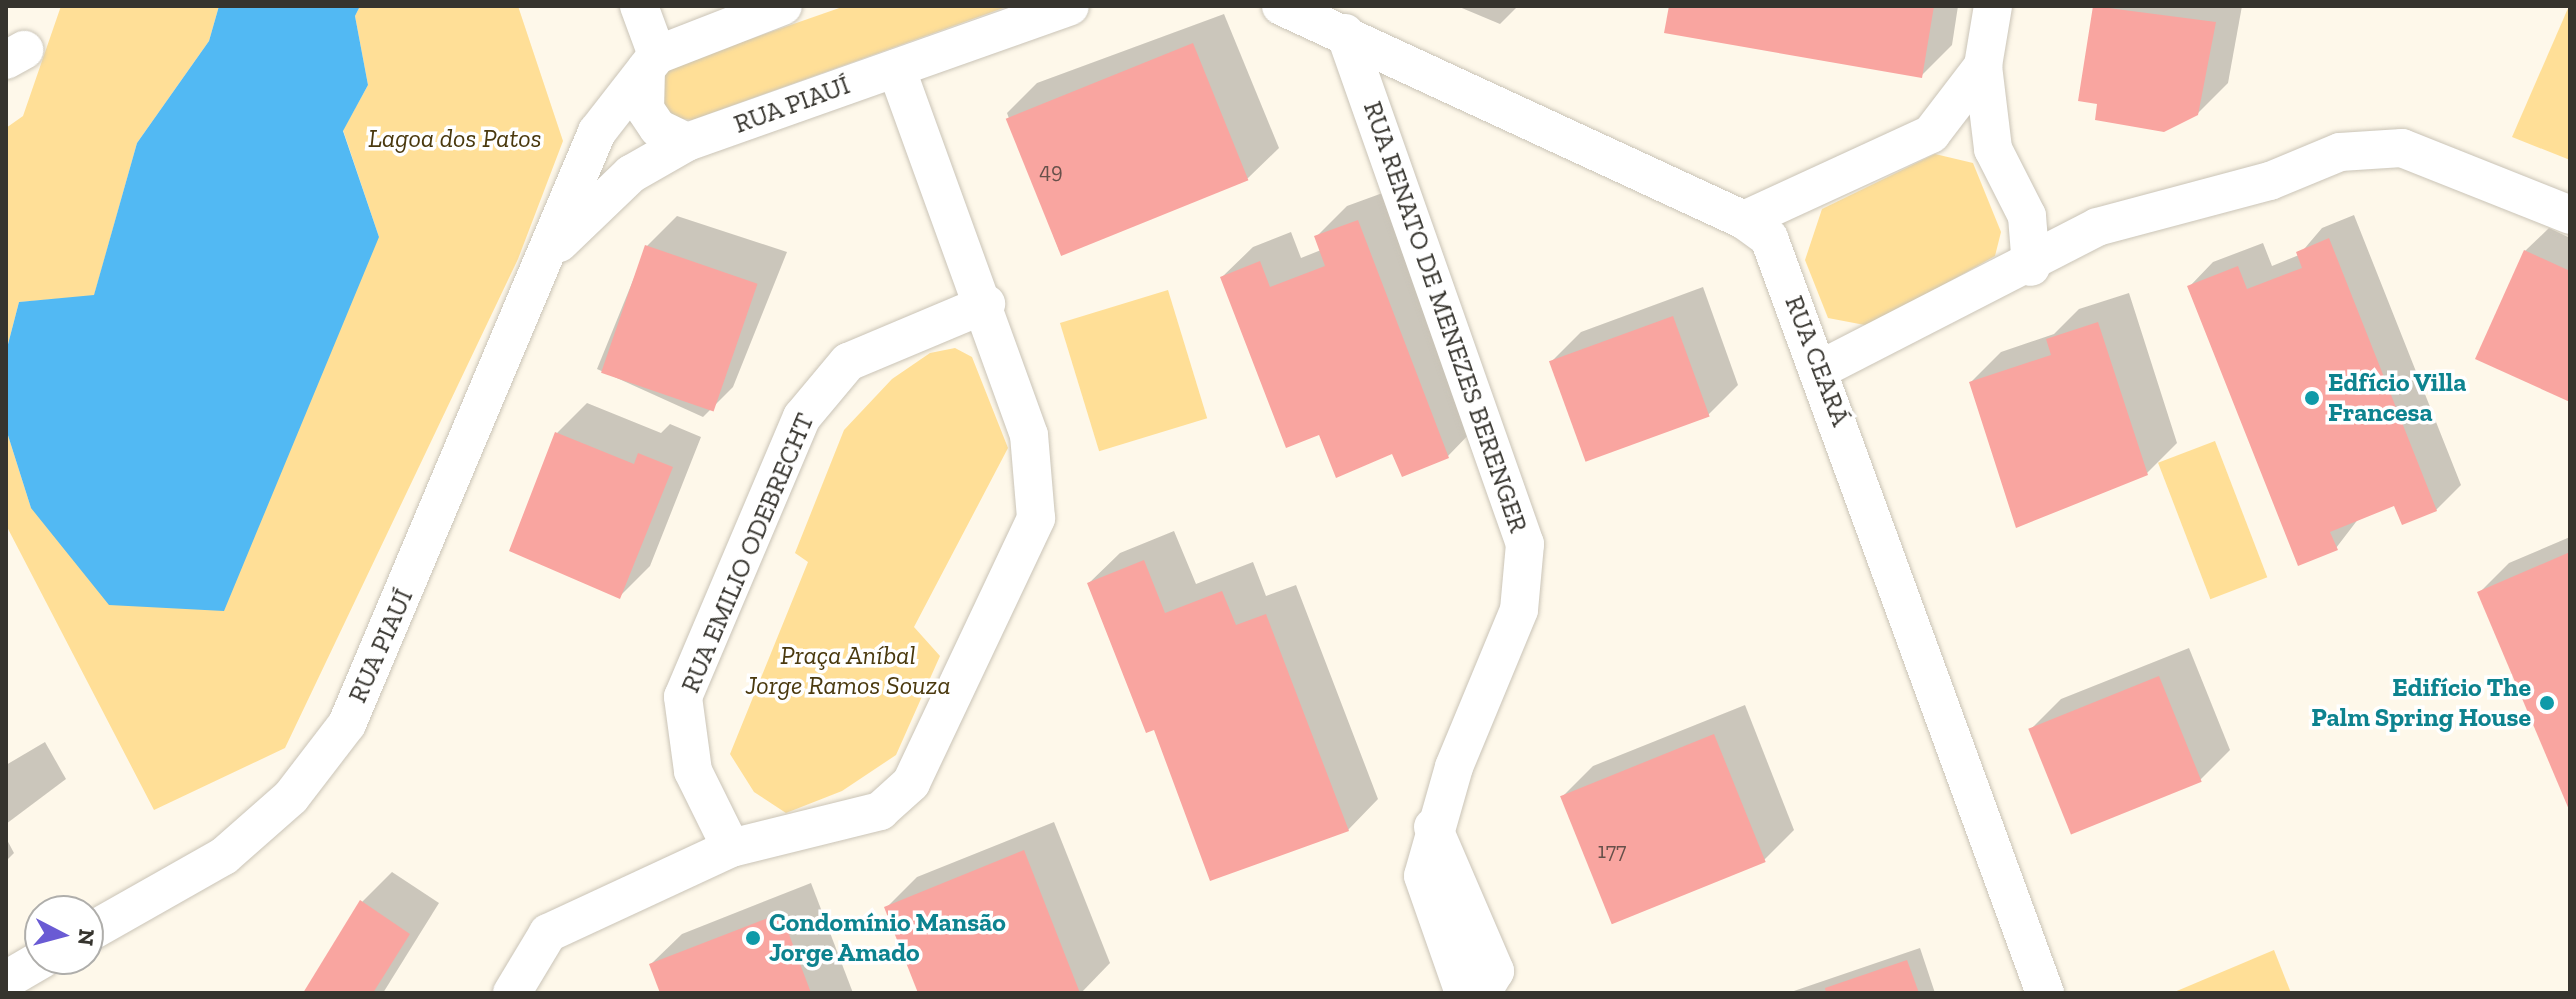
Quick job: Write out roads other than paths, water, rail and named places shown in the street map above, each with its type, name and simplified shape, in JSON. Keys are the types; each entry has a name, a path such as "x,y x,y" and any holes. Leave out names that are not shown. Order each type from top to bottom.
{"street":[{"path":"639,6 651,62 645,109 658,128 687,142"},
{"path":"651,62 783,6"},
{"name":"RUA PIAUÍ","path":"546,257 631,174 687,142 1070,6"},
{"name":"RUA CEARÁ","path":"1281,6 1744,220 1769,238 1821,369 2045,993"},
{"path":"1993,6 1983,66 1993,149 2027,216 2031,267"},
{"name":"RUA RENATO DE MENEZES BERENGER","path":"1345,33 1525,544 1519,610 1433,827 1424,890 1464,993"},
{"name":"RUA PIAUÍ","path":"104,924 224,856 291,797 347,724 597,132 651,62"},
{"path":"1931,134 1983,66"},
{"path":"512,993 548,933 731,848 880,811 911,783 1036,518 1029,435 986,304 896,68"},
{"path":"1744,220 1931,134 1964,131 1993,149"},
{"path":"1821,369 2031,267 2097,227 2372,146 2402,148 2570,215"},
{"path":"2027,216 2097,227"},
{"name":"RUA EMILIO ODEBRECHT","path":"731,848 693,771 683,697 802,417 848,362 986,304"},
{"path":"1433,827 1495,971 1482,993"},
{"path":"6,980 24,970"}],"water":[{"path":"219,6 360,6 355,16 368,85 343,131 379,237 224,611 109,605 31,508 6,429 6,352 19,302 94,295 137,143 209,41"}],"place":[{"name":"Edfício Villa Francesa","path":"2312,398"},
{"name":"Edifício The Palm Spring House","path":"2547,703"},
{"name":"Condomínio Mansão Jorge Amado","path":"753,938"}],"park label":[{"name":"Lagoa dos Patos","path":"455,139"},
{"name":"Praça Aníbal Jorge Ramos Souza","path":"848,671"}]}
